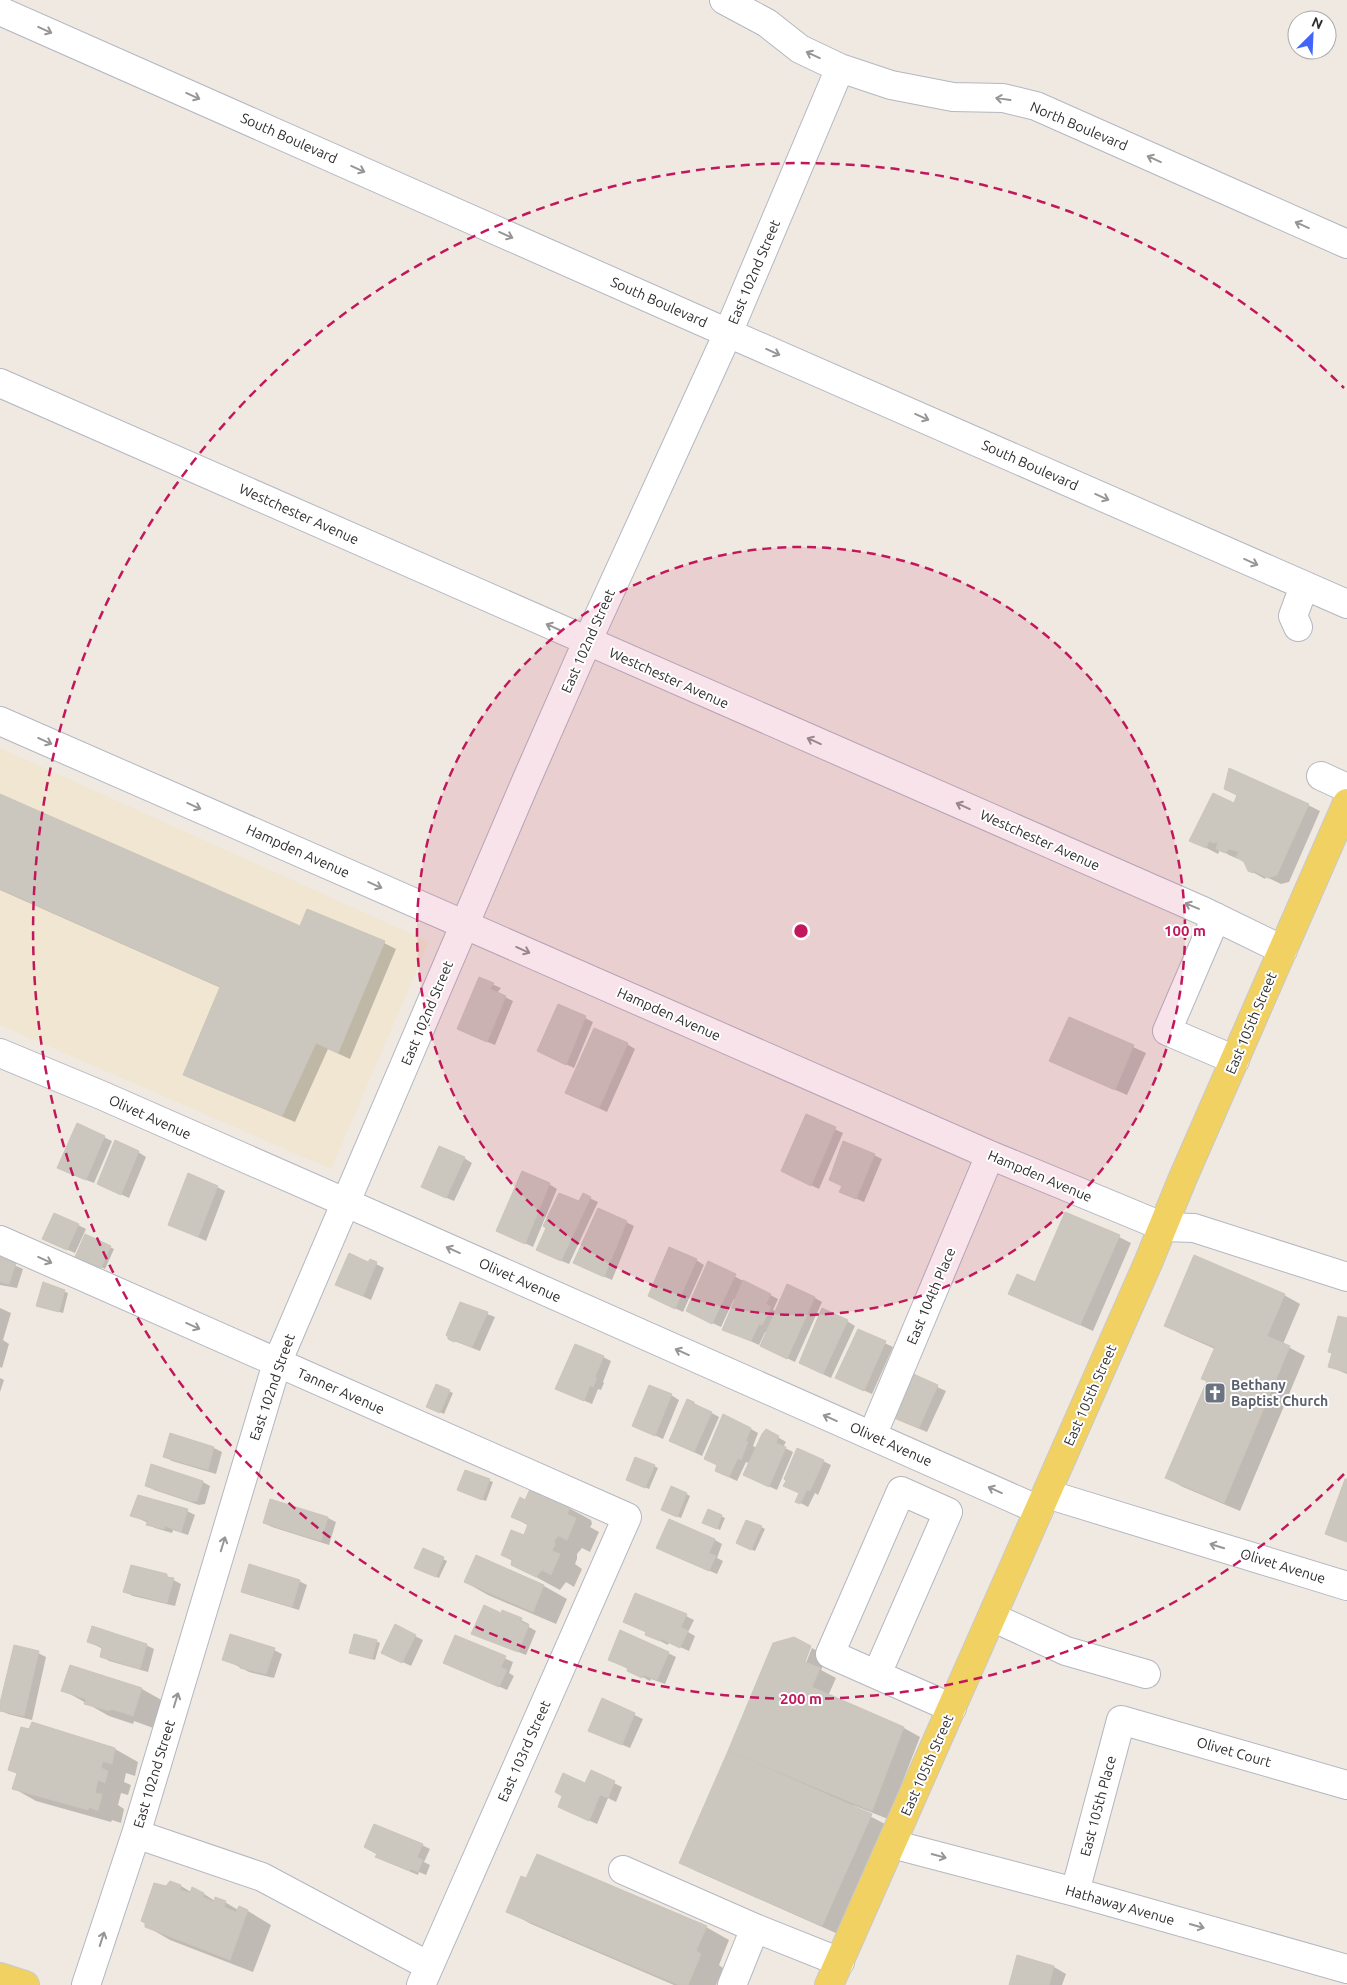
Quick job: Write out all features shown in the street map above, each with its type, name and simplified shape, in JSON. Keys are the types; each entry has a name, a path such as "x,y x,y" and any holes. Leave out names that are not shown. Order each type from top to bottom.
{"main road":[{"name":"East 105th Street","path":"834,1974 1164,1227 1182,1180 1347,802"},
{"path":"0,1978 25,1985"}],"street":[{"name":"North Boulevard","path":"724,0 767,24 800,49 840,68 891,85 953,97 1003,98 1036,106 1347,244"},
{"name":"South Boulevard","path":"0,10 728,333 1347,604"},
{"name":"East 102nd Street","path":"86,1985 136,1834 277,1364 587,642 728,333 840,68"},
{"name":"Westchester Avenue","path":"0,383 1216,917 1283,950"},
{"path":"1298,627 1293,616 1304,586"},
{"name":"Hampden Avenue","path":"0,721 990,1155 1164,1227 1194,1228 1344,1269"},
{"path":"1321,776 1347,788"},
{"path":"1216,917 1167,1031 1235,1060"},
{"name":"Olivet Avenue","path":"0,1053 345,1202 938,1465 1043,1502 1347,1586"},
{"name":"East 104th Place","path":"872,1436 990,1155"},
{"name":"Tanner Avenue","path":"0,1240 627,1517"},
{"path":"922,1500 938,1465"},
{"path":"877,1674 948,1512 901,1491 830,1654 952,1708"},
{"name":"East 103rd Street","path":"425,1975 627,1517"},
{"path":"992,1617 1066,1651 1146,1674"},
{"name":"Olivet Court","path":"1121,1720 1347,1785"},
{"name":"East 105th Place","path":"1075,1892 1121,1720"},
{"path":"136,1834 262,1877 425,1975"},
{"name":"Hathaway Avenue","path":"892,1844 1075,1892 1347,1969"},
{"path":"623,1870 755,1928 834,1974"},
{"path":"732,1985 755,1928"}],"shaded area":[{"path":"0,748 429,942 331,1169 0,1025"}],"building":[{"path":"1229,768 1309,804 1277,875 1268,878 1254,871 1253,873 1248,871 1244,862 1236,857 1239,852 1229,849 1225,853 1216,849 1218,841 1214,843 1209,841 1206,848 1189,841 1213,793 1234,803 1237,795 1224,789"},
{"path":"0,794 300,926 307,909 385,941 338,1053 316,1043 282,1116 183,1075 220,987 0,889"},
{"path":"479,977 494,983 490,989 506,996 487,1042 457,1029"},
{"path":"558,1004 586,1016 566,1065 537,1051"},
{"path":"1069,1017 1134,1045 1115,1090 1049,1061"},
{"path":"594,1028 628,1043 599,1108 565,1093"},
{"path":"806,1114 836,1127 811,1186 781,1171"},
{"path":"77,1123 105,1136 86,1180 57,1168"},
{"path":"115,1140 139,1151 121,1195 97,1184"},
{"path":"843,1141 875,1154 856,1199 839,1192 842,1186 829,1180"},
{"path":"439,1146 465,1157 446,1198 421,1187"},
{"path":"522,1171 550,1183 525,1244 496,1231"},
{"path":"188,1173 218,1186 198,1237 168,1225"},
{"path":"559,1193 579,1201 583,1193 591,1197 561,1261 536,1250 546,1228 543,1226"},
{"path":"598,1208 627,1221 604,1277 573,1263"},
{"path":"1065,1212 1120,1235 1080,1325 1008,1294 1017,1274 1035,1282"},
{"path":"54,1213 79,1224 67,1250 42,1239"},
{"path":"85,1234 111,1246 101,1268 75,1257"},
{"path":"669,1247 697,1259 675,1309 648,1296"},
{"path":"349,1253 368,1262 370,1259 377,1262 363,1296 335,1285"},
{"path":"1194,1255 1285,1294 1267,1336 1290,1346 1224,1503 1165,1478 1207,1381 1201,1379 1215,1347 1164,1326"},
{"path":"0,1257 16,1263 9,1284 0,1282"},
{"path":"708,1261 736,1274 712,1324 686,1311"},
{"path":"743,1280 771,1294 766,1304 771,1307 762,1325 759,1324 751,1341 722,1330"},
{"path":"43,1282 65,1290 59,1312 36,1306"},
{"path":"787,1284 815,1297 787,1359 760,1346"},
{"path":"460,1302 488,1312 472,1347 454,1342 448,1339 446,1335"},
{"path":"822,1308 848,1320 823,1374 799,1363"},
{"path":"1338,1316 1347,1318 1347,1372 1328,1367 1332,1353 1328,1352"},
{"path":"858,1329 886,1341 864,1391 835,1378"},
{"path":"575,1344 604,1356 593,1387 590,1385 584,1401 555,1389"},
{"path":"909,1372 938,1385 919,1428 889,1416"},
{"path":"436,1384 450,1390 440,1413 426,1407"},
{"path":"649,1385 672,1394 655,1436 632,1426"},
{"path":"687,1399 712,1412 694,1452 669,1441"},
{"path":"723,1414 751,1428 741,1460 738,1458 729,1477 715,1471 717,1465 704,1459"},
{"path":"766,1429 779,1436 776,1443 786,1447 769,1487 743,1475"},
{"path":"170,1433 214,1447 208,1470 163,1457"},
{"path":"797,1448 824,1460 810,1491 807,1490 800,1504 795,1502 799,1493 783,1486"},
{"path":"635,1457 655,1465 645,1488 626,1480"},
{"path":"151,1464 203,1481 197,1501 190,1501 145,1486"},
{"path":"465,1470 490,1479 482,1500 457,1490"},
{"path":"1345,1479 1347,1479 1347,1542 1325,1534"},
{"path":"671,1486 687,1493 677,1517 661,1510"},
{"path":"530,1489 568,1506 567,1514 576,1518 567,1540 558,1536 554,1541 555,1545 552,1551 560,1554 551,1575 542,1570 536,1577 511,1565 512,1560 501,1555 511,1530 524,1535 528,1524 511,1517 520,1497 525,1500"},
{"path":"138,1495 188,1509 181,1532 165,1526 164,1529 146,1525 148,1521 130,1516"},
{"path":"270,1499 328,1517 321,1541 263,1523"},
{"path":"708,1509 722,1515 717,1529 702,1523"},
{"path":"669,1519 715,1539 709,1553 716,1556 709,1571 656,1548"},
{"path":"746,1520 762,1526 751,1550 736,1543"},
{"path":"423,1548 444,1557 436,1577 414,1568"},
{"path":"476,1555 544,1585 533,1612 464,1582"},
{"path":"249,1564 300,1580 292,1607 241,1592"},
{"path":"131,1565 167,1574 167,1577 174,1578 167,1603 123,1592"},
{"path":"635,1593 687,1614 681,1627 688,1631 680,1648 661,1639 660,1641 645,1635 646,1632 623,1622"},
{"path":"484,1605 501,1613 502,1610 522,1618 521,1622 529,1625 518,1652 471,1634"},
{"path":"395,1624 416,1635 402,1663 381,1653"},
{"path":"92,1626 147,1644 140,1669 100,1657 102,1647 87,1642"},
{"path":"620,1630 669,1652 657,1680 643,1675 642,1678 627,1671 628,1668 608,1660"},
{"path":"230,1634 275,1648 266,1674 240,1668 240,1666 222,1660"},
{"path":"354,1634 377,1640 372,1659 349,1653"},
{"path":"455,1635 506,1656 501,1667 507,1670 499,1687 443,1663"},
{"path":"794,1637 811,1646 805,1662 820,1668 812,1687 904,1727 872,1811 728,1751 773,1643"},
{"path":"14,1645 39,1651 24,1716 0,1711 0,1703"},
{"path":"70,1665 142,1688 133,1716 111,1709 110,1711 84,1704 86,1699 61,1691"},
{"path":"602,1698 635,1713 622,1745 588,1731"},
{"path":"32,1722 115,1748 112,1764 103,1761 101,1768 108,1771 105,1783 98,1780 95,1793 102,1794 98,1811 89,1807 88,1810 12,1789 17,1773 8,1770 21,1727 29,1729"},
{"path":"728,1751 872,1814 822,1926 679,1863"},
{"path":"591,1770 615,1781 608,1798 600,1795 589,1821 558,1807 562,1796 555,1792 563,1773 585,1783"},
{"path":"374,1824 423,1844 417,1857 423,1860 418,1872 411,1869 410,1871 375,1857 377,1854 364,1847"},
{"path":"537,1854 707,1926 696,1951 701,1954 688,1985 679,1985 506,1912 521,1876 526,1878"},
{"path":"170,1881 181,1885 180,1890 190,1893 192,1887 204,1893 203,1897 214,1902 215,1897 226,1901 224,1907 236,1912 239,1906 248,1910 230,1960 145,1927 145,1923 141,1921 154,1883 166,1886"},
{"path":"1017,1955 1054,1966 1049,1985 1009,1985"}],"place":[{"name":"Bethany Baptist Church","path":"1215,1393"}]}
